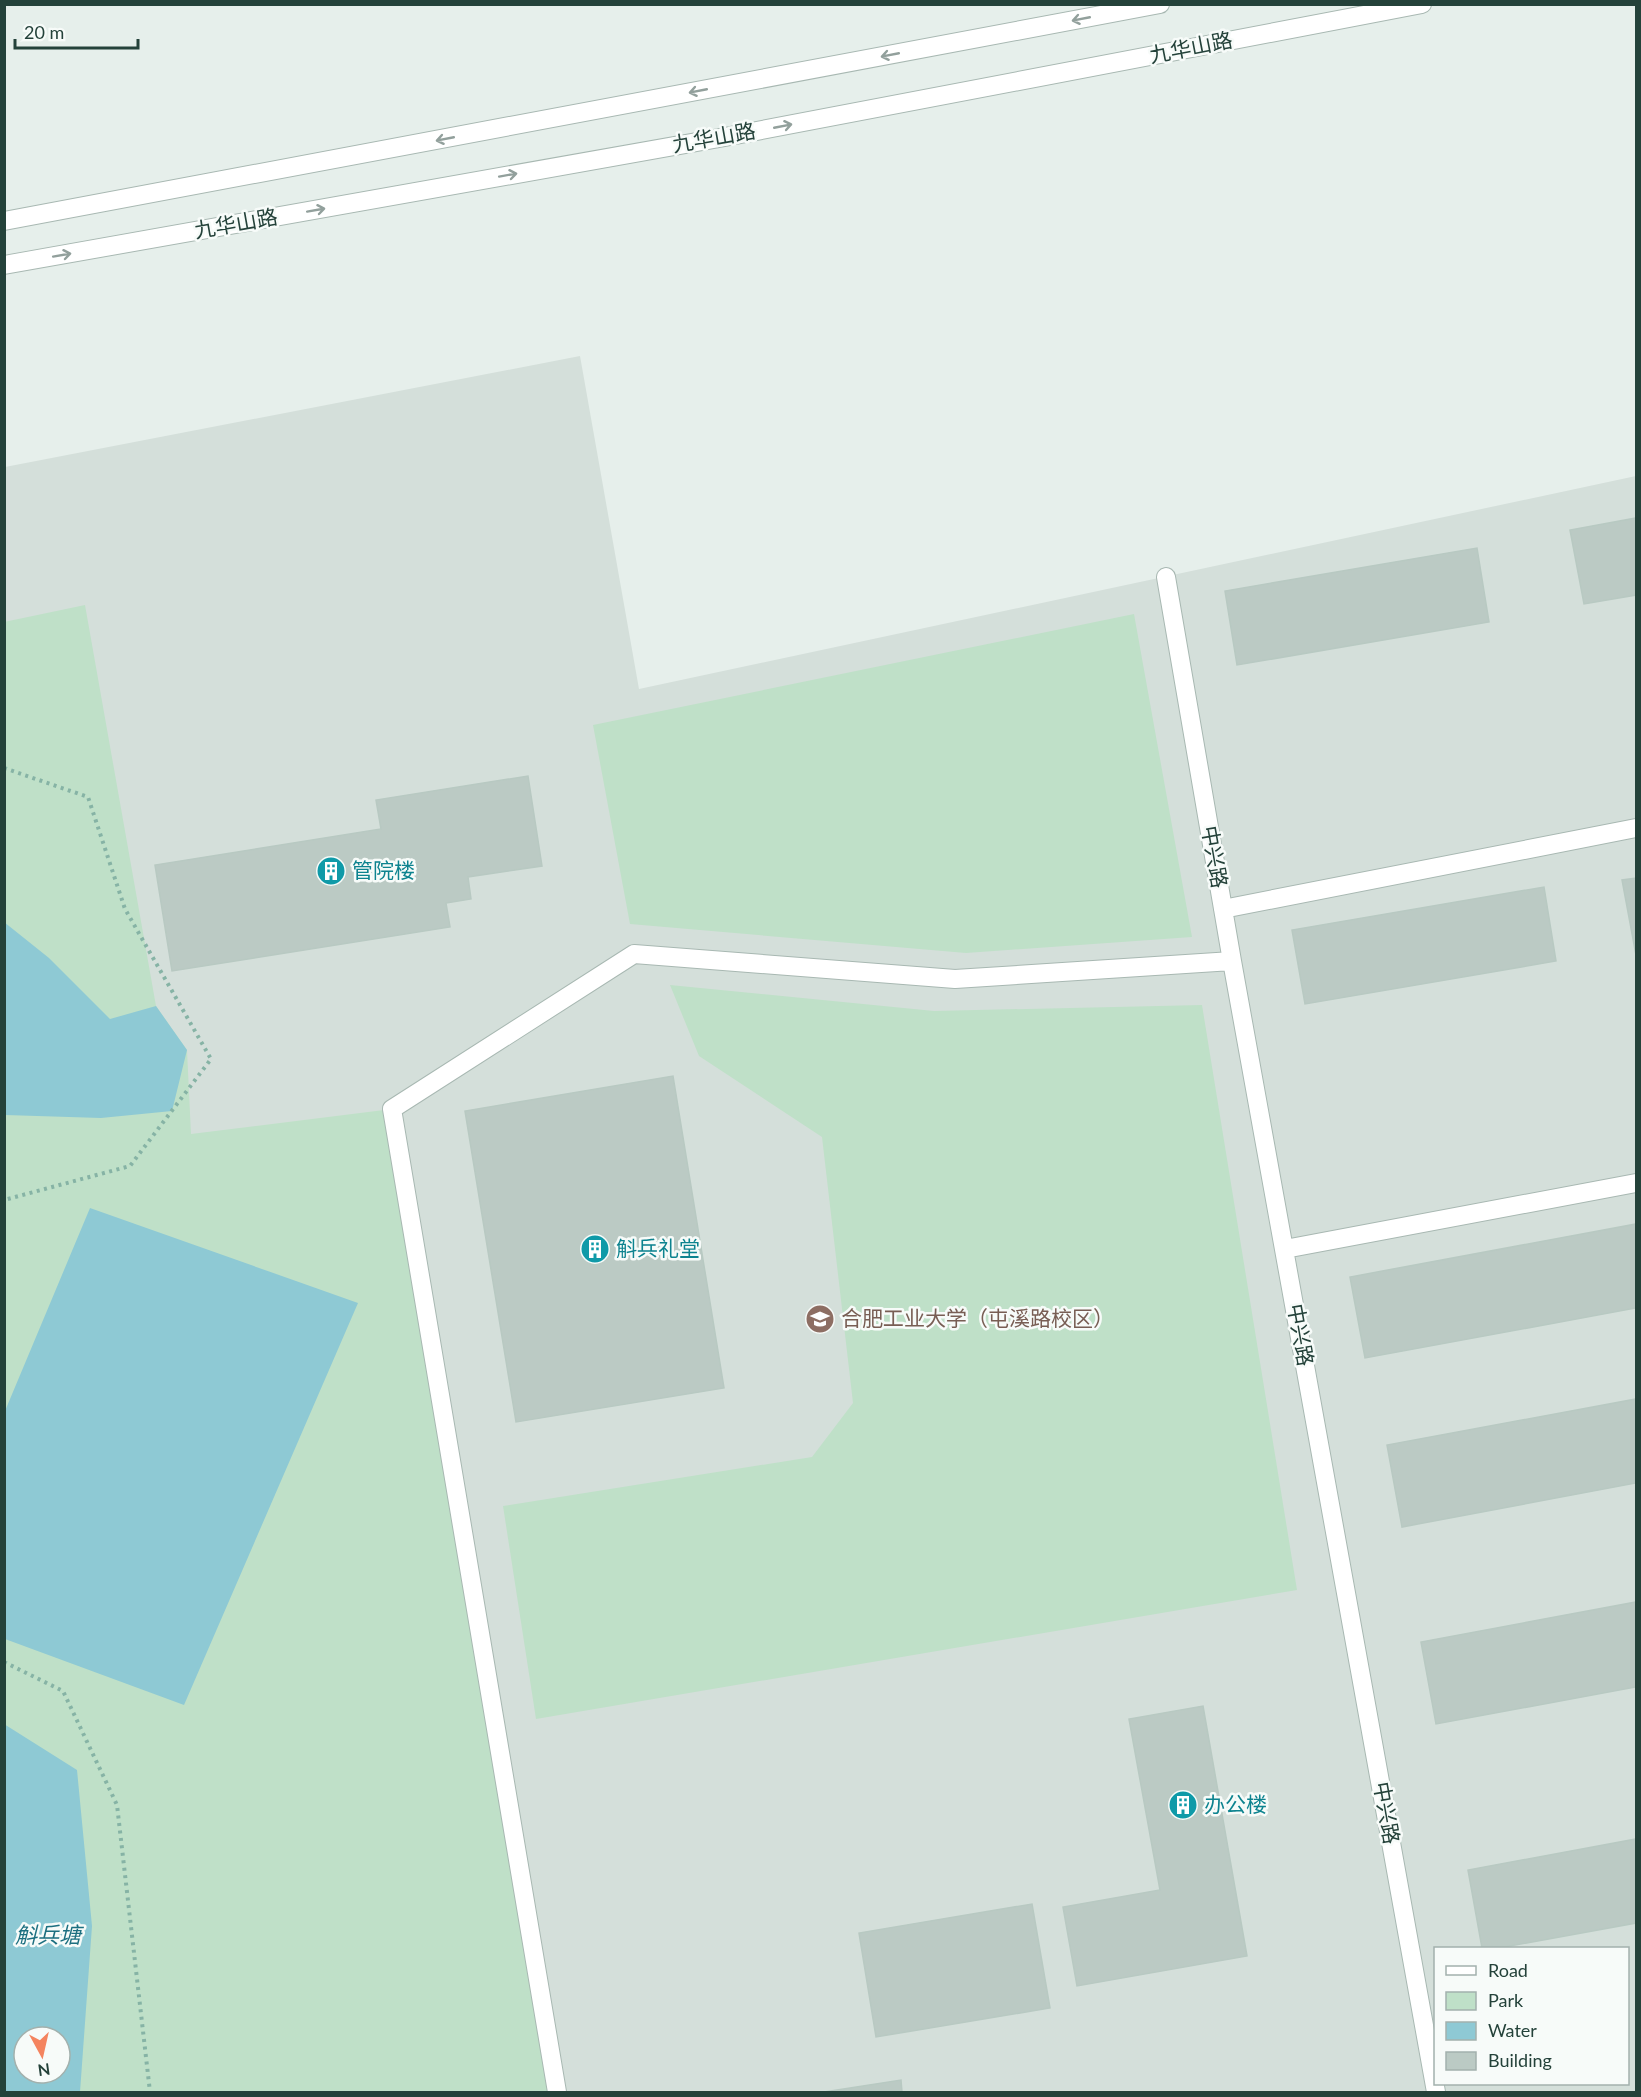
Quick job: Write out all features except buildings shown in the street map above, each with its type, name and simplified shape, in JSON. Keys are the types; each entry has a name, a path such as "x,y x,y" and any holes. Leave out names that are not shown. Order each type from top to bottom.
{"street":[{"path":"4,221 1160,4"},
{"name":"九华山路","path":"4,265 725,137 1422,4"},
{"name":"中兴路","path":"1166,577 1232,961 1434,2081"},
{"path":"1223,909 1636,828"},
{"path":"557,2092 392,1108 634,954 955,979 1232,961"},
{"path":"1285,1249 1636,1183"}],"path":[{"path":"4,768 88,797 125,909 211,1059 130,1166 4,1200"},
{"path":"4,1662 63,1691 117,1805 150,2092"}],"shaded area":[{"name":"合肥工业大学（屯溪路校区）","path":"580,356 639,689 1636,476 1636,2092 5,2092 5,467"}],"green space":[{"path":"85,605 156,1006 187,1050 191,1134 392,1109 557,2092 5,2092 4,622"},
{"path":"1134,614 1192,937 966,953 630,924 593,725"},
{"path":"670,985 934,1011 1202,1005 1297,1590 536,1719 503,1506 812,1457 853,1403 822,1137 699,1056"}],"water":[{"path":"4,922 49,958 110,1019 156,1006 187,1050 172,1111 101,1118 5,1115"},
{"path":"90,1208 358,1303 184,1705 5,1639 5,1411"},
{"name":"斛兵塘","path":"4,1724 77,1770 92,1926 80,2092 5,2092"}],"place":[{"name":"管院楼","path":"331,871"},
{"name":"斛兵礼堂","path":"595,1249"},
{"name":"合肥工业大学（屯溪路校区）","path":"820,1319"},
{"name":"办公楼","path":"1183,1805"}]}
